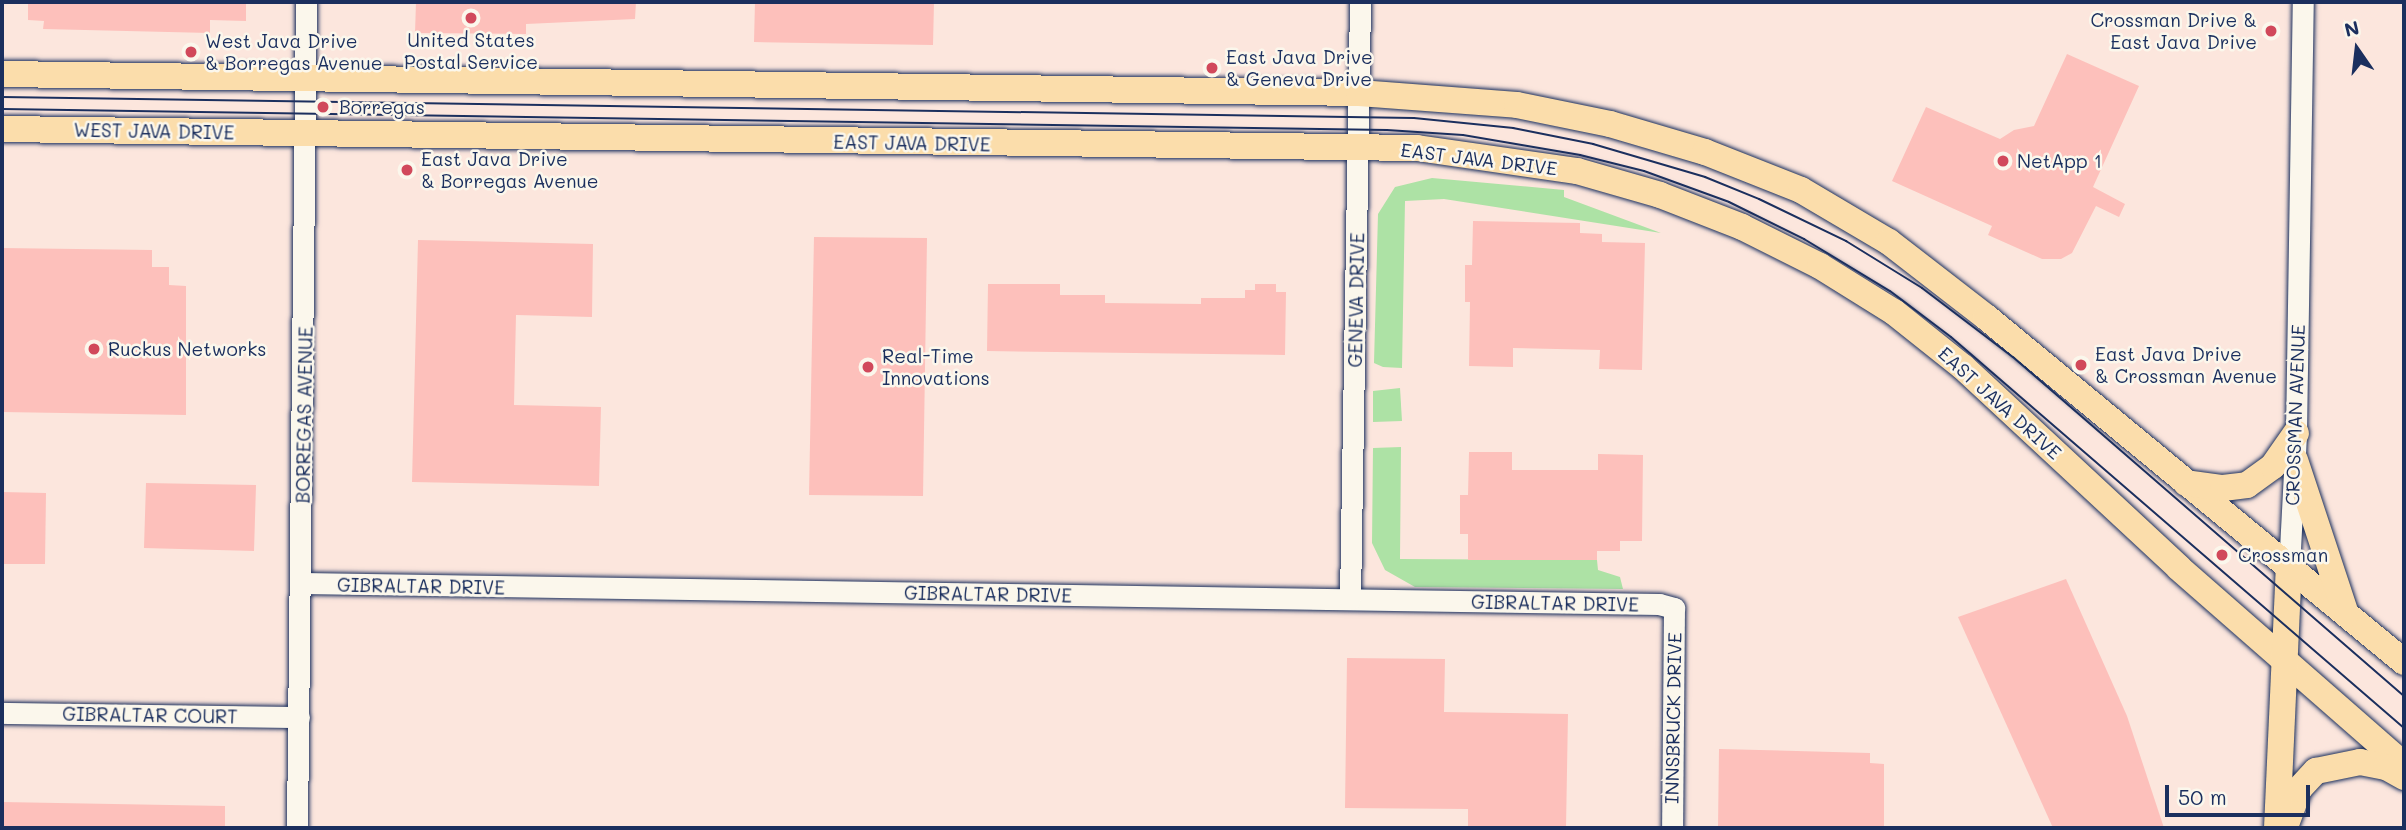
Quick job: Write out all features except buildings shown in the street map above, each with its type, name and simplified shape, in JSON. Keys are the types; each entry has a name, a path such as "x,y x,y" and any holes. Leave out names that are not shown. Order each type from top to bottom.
{"main road":[{"path":"2,74 1359,93 1517,105 1610,124 1705,152 1801,190 1889,242 2404,662"},
{"name":"WEST JAVA DRIVE","path":"2,129 306,135"},
{"name":"EAST JAVA DRIVE","path":"306,135 1416,148 1577,171 1691,206 1820,266 1894,312 1963,368 2179,568 2404,765"},
{"path":"2186,483 2223,488 2247,485 2273,466 2296,433"},
{"path":"2295,460 2346,614"},
{"name":"CROSSMAN AVENUE","path":"2277,828 2287,660 2289,568"},
{"path":"2284,828 2299,789 2316,771 2360,762 2386,766 2404,778"}],"street":[{"name":"BORREGAS AVENUE","path":"297,828 302,583 306,2"},
{"name":"GENEVA DRIVE","path":"1350,599 1360,2"},
{"name":"CROSSMAN AVENUE","path":"2289,568 2296,433 2303,2"},
{"name":"GIBRALTAR DRIVE","path":"302,583 1350,599 1674,608"},
{"name":"INNSBRUCK DRIVE","path":"1672,828 1674,608"},
{"name":"GIBRALTAR COURT","path":"2,713 299,717"}],"shaded area":[{"path":"2,2 2404,2 2404,828 2,828"}],"green space":[{"path":"1432,178 1564,190 1564,197 1661,233 1444,199 1405,201 1402,368 1383,367 1374,363 1378,214 1395,187"},
{"path":"1400,388 1402,421 1373,422 1373,391"},
{"path":"1401,447 1400,559 1597,560 1598,570 1620,577 1623,589 1415,587 1385,570 1372,543 1373,448"}],"tram line":[{"path":"2,97 1414,118 1513,128 1593,144 1705,177 1759,199 1846,241 1922,288 2013,357 2404,696"},
{"path":"2,109 1387,130 1463,135 1580,155 1644,171 1729,202 1804,239 1890,291 1951,337 2404,728"}],"place":[{"name":"United States Postal Service","path":"471,18"},
{"name":"Crossman Drive & East Java Drive","path":"2271,31"},
{"name":"West Java Drive & Borregas Avenue","path":"191,52"},
{"name":"East Java Drive & Geneva Drive","path":"1212,68"},
{"name":"Borregas","path":"323,107"},
{"name":"NetApp 1","path":"2003,161"},
{"name":"East Java Drive & Borregas Avenue","path":"407,170"},
{"name":"Ruckus Networks","path":"94,349"},
{"name":"East Java Drive & Crossman Avenue","path":"2081,365"},
{"name":"Real-Time Innovations","path":"868,367"},
{"name":"Crossman","path":"2222,555"}]}
